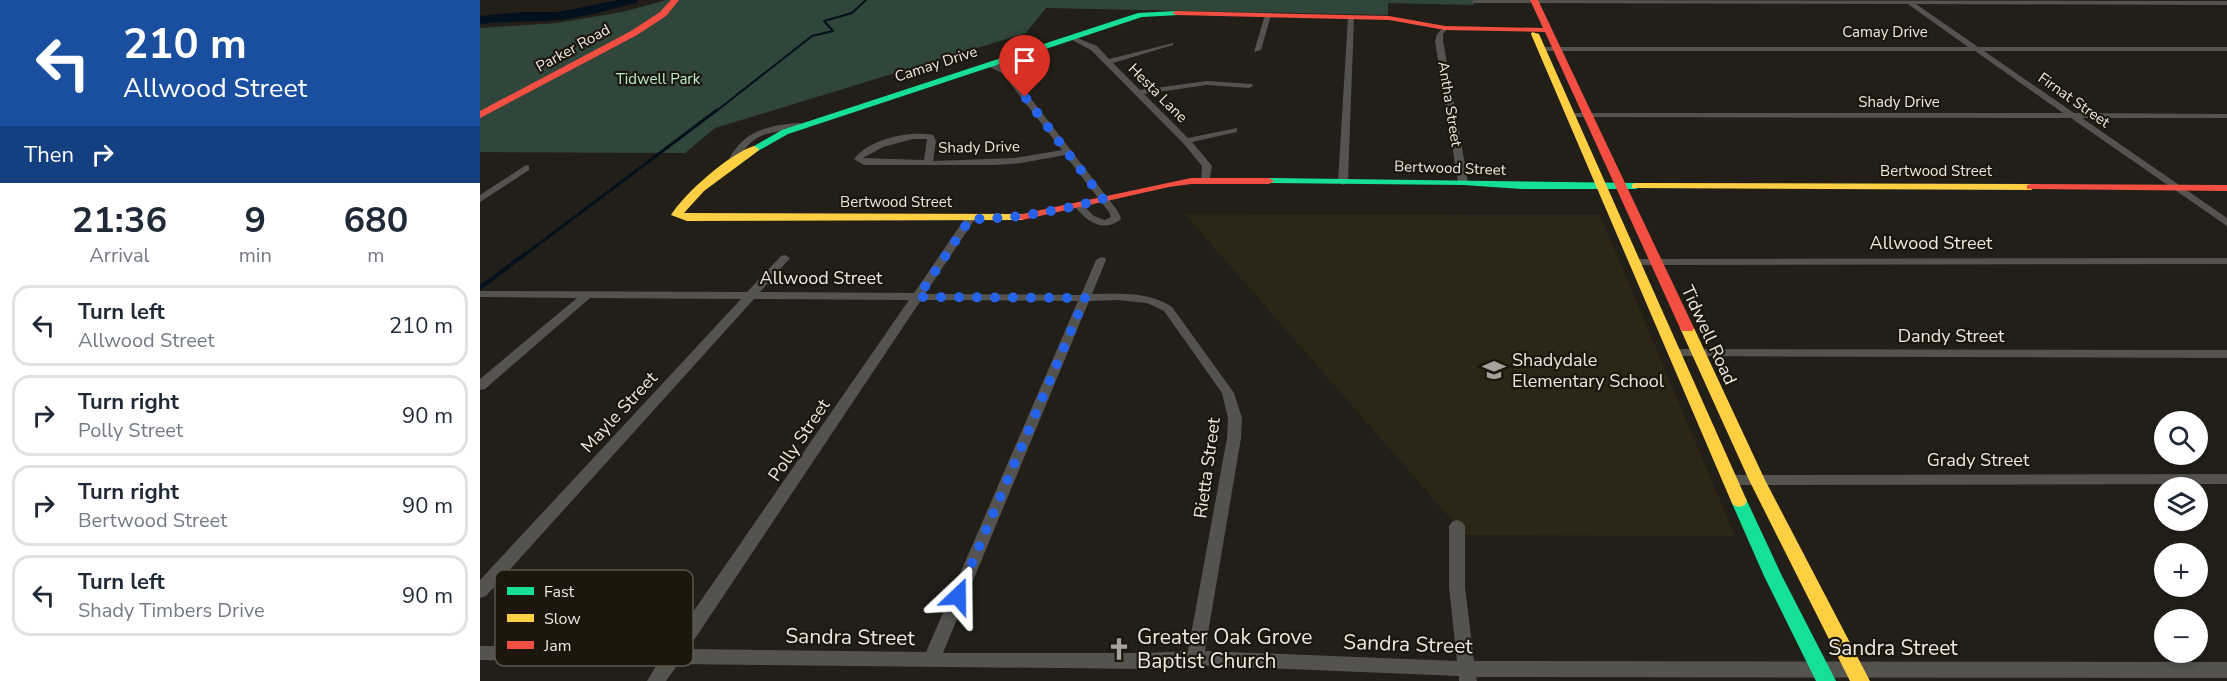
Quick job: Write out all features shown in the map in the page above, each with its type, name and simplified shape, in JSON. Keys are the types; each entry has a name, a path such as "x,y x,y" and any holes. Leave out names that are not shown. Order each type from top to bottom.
{"street":[{"name":"Parker Road","path":"480,116 566,72 634,33 663,14 675,0"},
{"name":"Tidwell Road","path":"1528,1 1540,30 1586,115 1757,480 1858,676"},
{"name":"Firnat Street","path":"1907,1 2227,223"},
{"path":"1474,2 2227,3"},
{"name":"Camay Drive","path":"677,215 680,208 732,163 765,142 800,126 1152,14 1389,18 1445,28 1540,30"},
{"path":"1257,50 1268,15"},
{"path":"1343,182 1351,17"},
{"name":"Antha Street","path":"1445,28 1440,34 1439,41 1463,182"},
{"name":"Hesta Lane","path":"1072,38 1094,48 1186,141 1208,166 1206,181"},
{"path":"1108,62 1171,44"},
{"name":"Tidwell Road","path":"1550,49 1571,115 1729,480 1773,576 1823,676"},
{"name":"Camay Drive","path":"1550,49 2227,49"},
{"path":"991,64 1005,71 1065,152 1114,212 1116,218 1113,221 1093,221 1078,206"},
{"path":"1139,93 1197,82 1224,81 1249,86"},
{"name":"Shady Drive","path":"1571,115 2227,116"},
{"path":"1186,141 1234,130"},
{"name":"Shady Drive","path":"928,162 932,141 930,137 920,135 906,136 866,151 858,159 864,162 928,162 1012,161 1065,152"},
{"path":"480,199 526,168"},
{"name":"Bertwood Street","path":"677,215 687,218 1014,218 1078,206 1169,184 1206,181 1463,182 1522,186 2227,188"},
{"name":"Polly Street","path":"693,626 970,219"},
{"name":"Mayle Street","path":"499,570 786,258"},
{"path":"931,660 1101,260"},
{"name":"Allwood Street","path":"1635,262 2227,261"},
{"name":"Allwood Street","path":"484,294 1085,298 1142,299 1162,304"},
{"path":"480,386 587,295"},
{"name":"Rietta Street","path":"1162,304 1168,309 1228,393 1235,418 1234,438 1195,658"},
{"name":"Dandy Street","path":"1675,353 2227,354"},
{"name":"Grady Street","path":"1729,480 2227,480"},
{"path":"1457,526 1456,587 1467,675"},
{"name":"Mayle Street","path":"480,591 495,575"},
{"name":"Sandra Street","path":"480,653 495,653"},
{"name":"Sandra Street","path":"693,657 1145,661 1195,658 1467,675 1858,676 2227,670"},
{"name":"Polly Street","path":"656,681 666,666"}],"shaded area":[{"name":"Shadydale Elementary School","path":"1185,214 1600,215 1735,536 1465,535"}],"green space":[{"name":"Tidwell Park","path":"667,0 1473,0 1474,5 1388,3 1388,15 1046,8 1026,33 715,128 685,153 480,152 480,28 557,23 622,12"}],"waterway":[{"path":"480,20 520,16 558,16 590,11 632,0"},
{"path":"715,112 812,36 833,31 824,21 852,13 866,0"},
{"path":"523,256 717,110"},
{"path":"480,288 525,254"}],"traffic: fast":[{"path":"754,149 785,132 1141,15 1176,13"},
{"path":"1269,181 1636,186"},
{"path":"1739,501 1773,576 1826,681"}],"traffic: slow":[{"path":"1535,34 1739,501"},
{"path":"754,149 700,189 677,215 687,218 1022,217"},
{"path":"1636,186 2031,187"},
{"path":"1687,328 1757,480 1860,681"}],"traffic: jam":[{"path":"480,115 634,33 663,14 675,0"},
{"path":"1534,0 1687,328"},
{"path":"1176,13 1389,18 1445,28 1547,30"},
{"path":"1022,217 1169,184 1191,181 1269,181"},
{"path":"2031,187 2227,188"}],"place":[{"name":"Shadydale Elementary School","path":"1494,370"},
{"name":"Greater Oak Grove Baptist Church","path":"1119,649"}],"route":[{"path":"958,596 1085,298 918,297 970,219 1038,215 1103,199 1025,97"}]}
